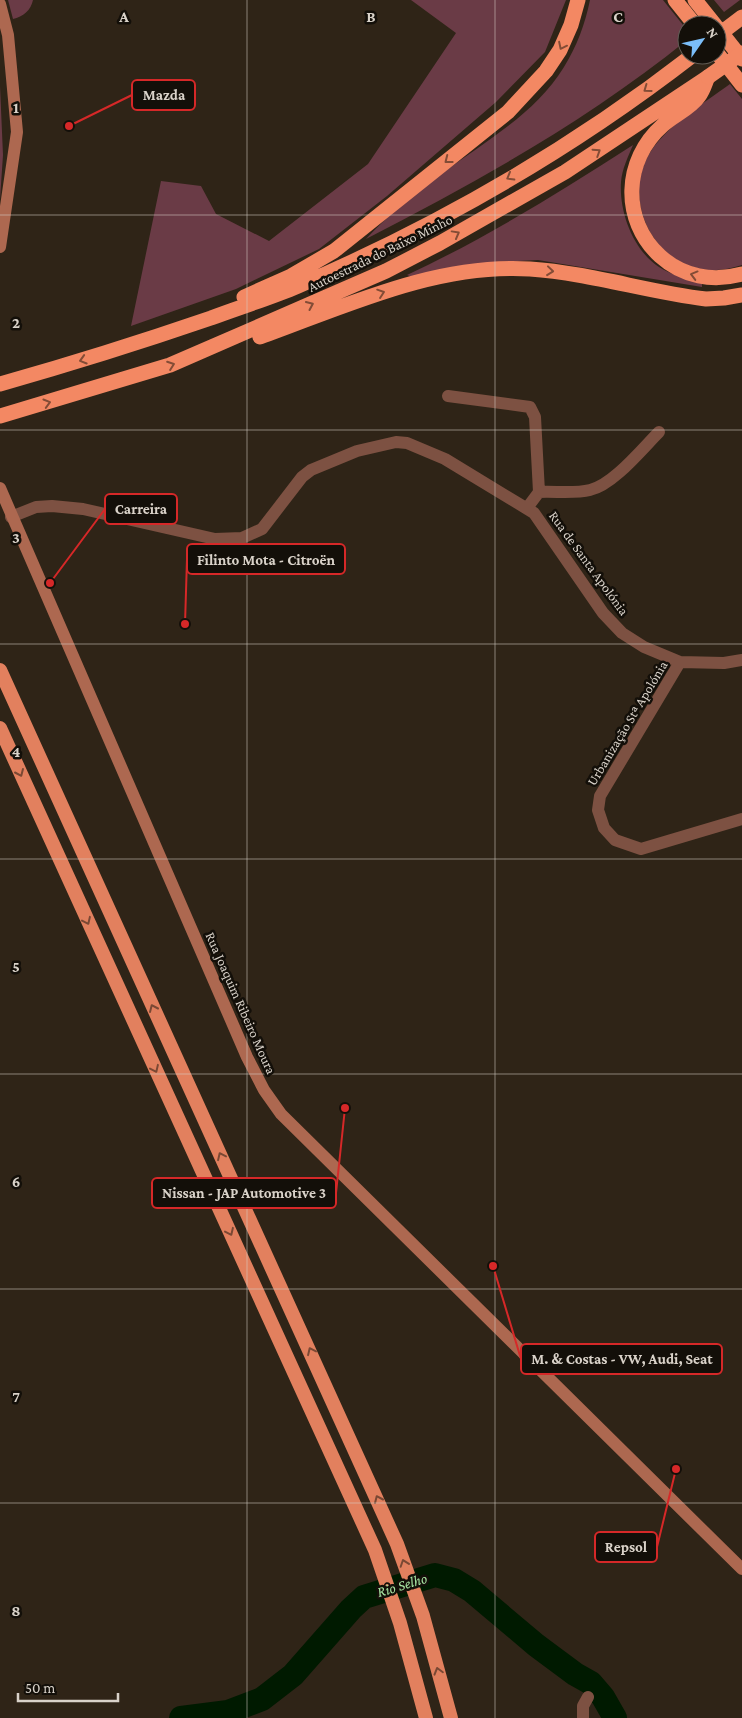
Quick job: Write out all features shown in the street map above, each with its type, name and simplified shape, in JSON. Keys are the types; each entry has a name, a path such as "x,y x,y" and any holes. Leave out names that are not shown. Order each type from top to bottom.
{"highway":[{"path":"167,333 313,264 379,216 508,112 546,71 560,50 571,26 578,0"},
{"path":"675,0 687,15"},
{"path":"695,0 707,15"},
{"path":"727,28 742,17"},
{"path":"727,40 742,59"},
{"name":"Autoestrada do Baixo Minho","path":"0,416 141,376 202,353 338,293 449,238 565,172 742,53"},
{"name":"Autoestrada do Baixo Minho","path":"0,384 167,333 297,286 366,255 449,212 584,132 680,65"},
{"path":"726,65 742,85"},
{"path":"708,77 699,97 662,125 637,160 631,182 632,209 640,230 652,249 667,262 687,273 710,279 742,274"},
{"path":"202,353 258,338 394,289 446,276 477,272 529,269 593,277 684,296 724,298 742,295"},
{"path":"0,670 398,1544 423,1616 451,1718"},
{"path":"0,728 375,1550 400,1623 426,1718"}],"main road":[{"path":"0,4 8,35 13,70 17,132 0,247"},
{"path":"0,38 13,70"},
{"name":"Rua Joaquim Ribeiro Moura","path":"0,488 247,1057 281,1114 740,1563"}],"street":[{"path":"448,396 530,407 534,417 539,492 527,508"},
{"path":"539,492 590,490 598,487 616,475 659,432"},
{"name":"Rua de Santa Apolónia","path":"14,522 36,507 52,506 82,509 215,539 242,538 262,529 302,477 311,470 349,454 396,442 423,449 445,459 534,513 603,612 622,633 644,647 680,662 724,663 742,660"},
{"name":"Urbanização Stª Apolónia","path":"680,662 600,796 598,810 604,828 615,840 641,848 742,819"},
{"path":"583,1718 583,1706 588,1697"}],"shaded area":[{"path":"8,0 33,0 26,12 20,17 13,19"},
{"path":"411,0 566,0 545,52 496,102 387,196 319,249 236,289 131,326 161,181 201,186 216,214 269,241 368,164 456,33"},
{"path":"590,0 663,0 677,18 677,48 611,97 532,148 450,195 366,239 384,221 434,179 525,112 553,83 564,67 577,43"},
{"path":"714,0 740,0 724,12"},
{"path":"730,84 742,99 742,265 722,270 706,270 683,263 668,254 656,241 647,225 641,208 639,191 641,173 655,145 674,125"},
{"path":"0,86 3,155 0,199"},
{"path":"633,145 621,182 622,206 629,229 635,241 650,260 674,275 702,283 702,287 538,260 497,262 412,277 407,275 465,246 522,214"}],"waterway":[{"name":"Rio Selho","path":"181,1718 228,1712 262,1699 293,1675 351,1609 364,1597 435,1575 454,1580 472,1591 536,1645 575,1674 591,1683 603,1697 615,1718"},
{"name":"Rio Selho","path":"228,1712 231,1718"}],"place":[{"name":"Mazda","path":"69,126"},
{"name":"Carreira","path":"50,583"},
{"name":"Filinto Mota - Citroën","path":"185,624"},
{"name":"Nissan - JAP Automotive 3","path":"345,1108"},
{"name":"M. & Costas - VW, Audi, Seat","path":"493,1266"},
{"name":"Repsol","path":"676,1469"}]}
